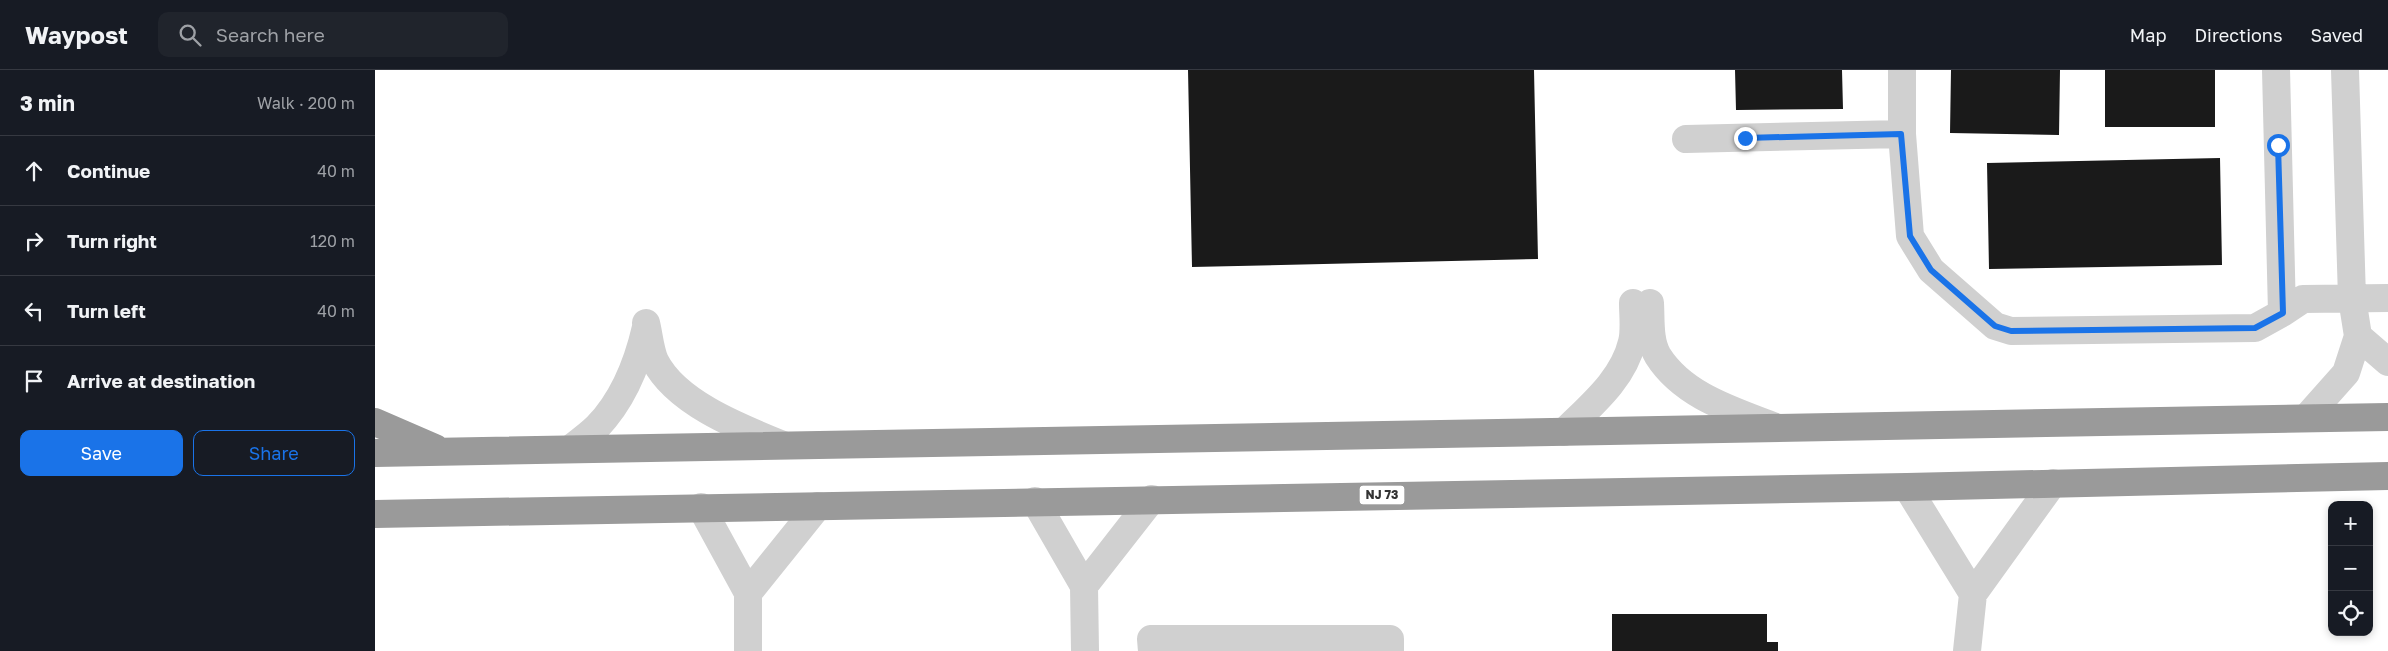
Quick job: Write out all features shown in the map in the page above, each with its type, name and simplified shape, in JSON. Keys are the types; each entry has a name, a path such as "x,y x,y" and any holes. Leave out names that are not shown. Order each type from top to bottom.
{"highway":[{"path":"375,453 2388,417"},
{"path":"375,422 443,452"},
{"name":"NJ 73","path":"375,514 1907,487 2388,476"}],"lane":[{"path":"1902,70 1901,134 1910,236 1931,270 1995,326 2011,331 2255,328 2283,313 2303,299 2388,298"},
{"path":"2276,70 2283,313"},
{"path":"2306,418 2346,373 2358,336 2352,298 2345,70"},
{"path":"1685,139 1901,134"},
{"path":"1564,432 1617,376 1632,342 1642,303 1658,355 1683,382 1695,393 1728,409 1778,428"},
{"path":"570,449 598,426 623,390 639,354 646,323 655,360 667,378 686,395 735,426 783,446"},
{"path":"2358,336 2388,362"},
{"path":"1967,651 1973,594 2053,483"},
{"path":"1907,487 1973,594"},
{"path":"1084,586 1152,499"},
{"path":"1035,501 1084,586 1085,651"},
{"path":"748,593 818,506"},
{"path":"701,507 748,593 748,651"},
{"path":"1151,651 1151,639 1390,639 1390,651"}],"building":[{"path":"1188,70 1534,70 1538,259 1192,267"},
{"path":"1735,70 1842,70 1843,109 1736,110"},
{"path":"1951,70 2060,70 2059,135 1950,133"},
{"path":"2105,70 2215,70 2215,127 2105,127"},
{"path":"2220,158 2222,265 1989,269 1987,163"},
{"path":"1612,614 1767,614 1767,642 1778,642 1778,651 1612,651"}],"route":[{"path":"1745,138 1901,134 1910,236 1931,270 1995,326 2011,331 2255,328 2283,313 2278,145"}]}
